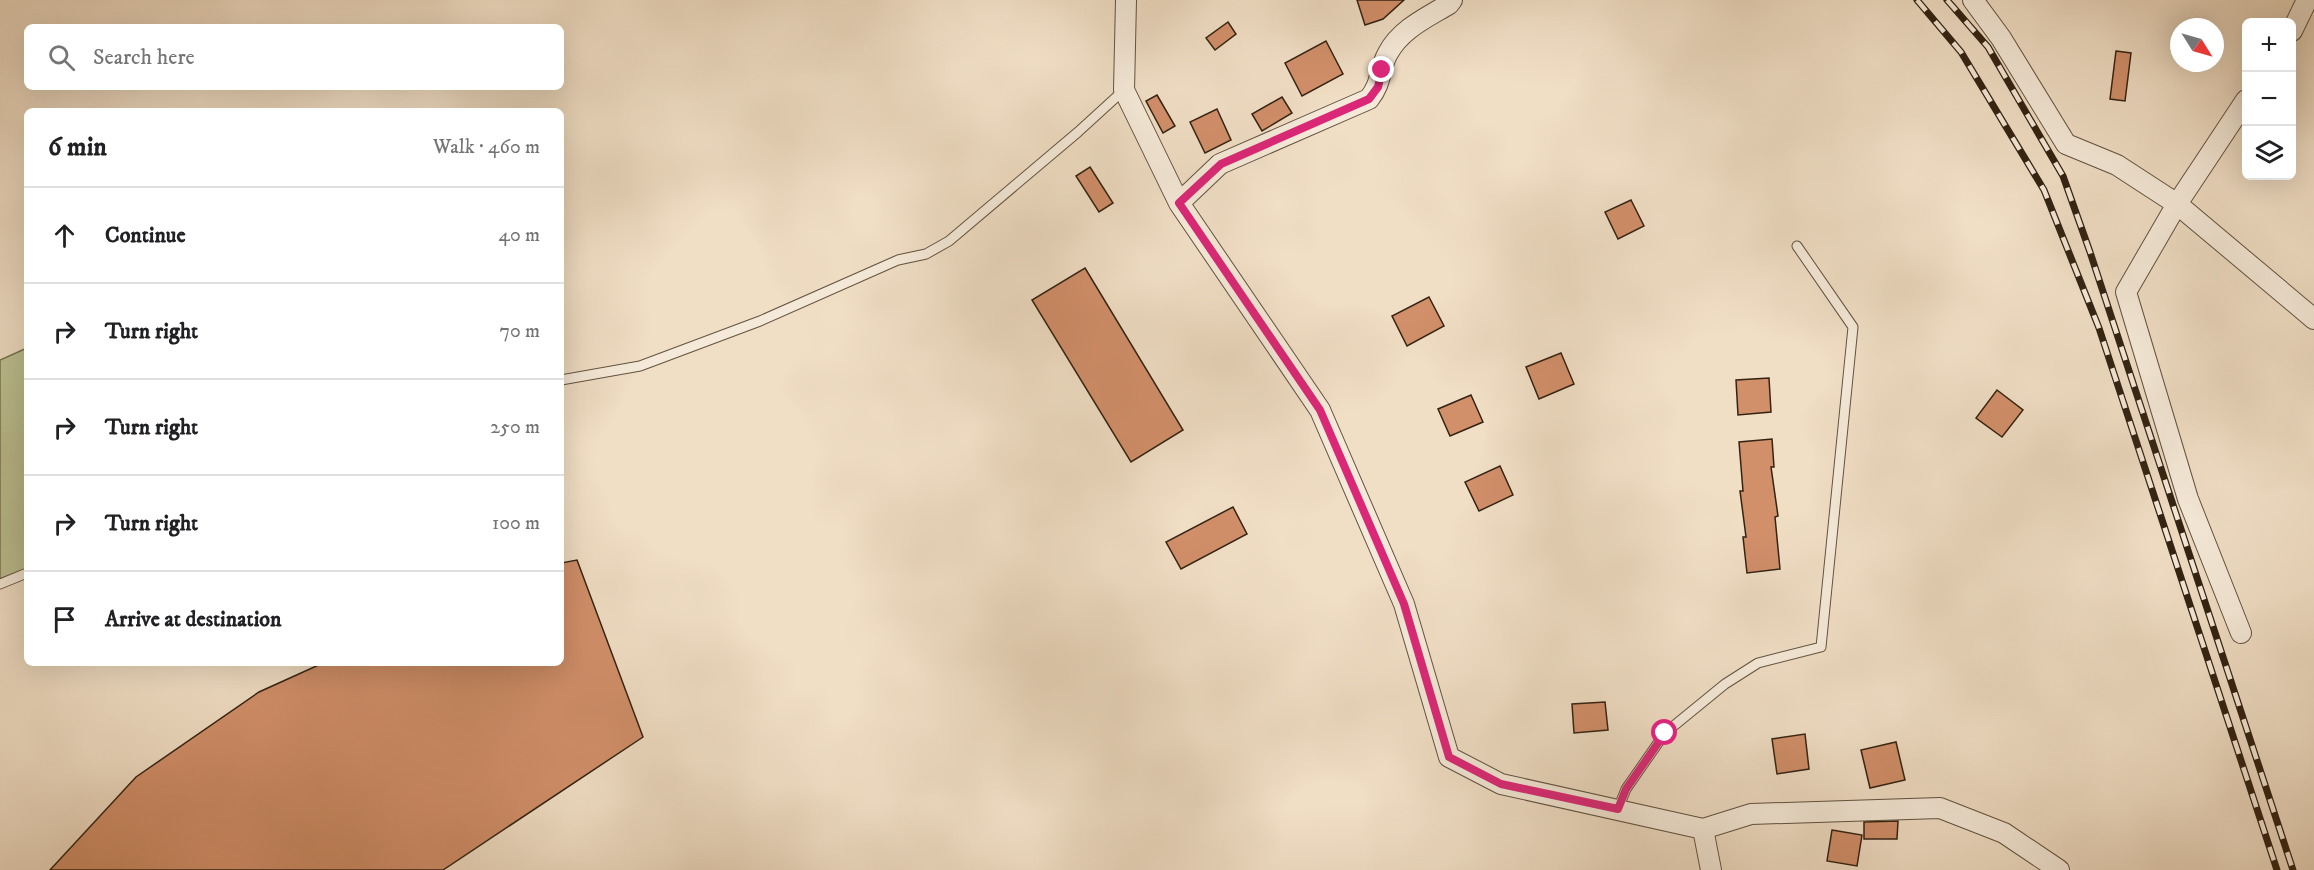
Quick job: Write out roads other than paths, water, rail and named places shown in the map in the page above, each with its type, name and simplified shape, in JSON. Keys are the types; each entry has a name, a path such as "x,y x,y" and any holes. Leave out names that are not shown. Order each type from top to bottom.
{"street":[{"path":"1126,0 1124,90 1179,203 1320,410 1404,604 1449,757 1501,784 1703,829 1751,814 1940,808 2004,833 2059,870"},
{"path":"1179,203 1221,164 1369,99 1378,87 1387,54 1402,33 1452,0"},
{"path":"1973,0 2001,38 2066,144 2117,165 2177,204 2314,320"},
{"path":"2296,23 2307,0"},
{"path":"2241,633 2188,499 2126,292 2177,204 2242,107"},
{"path":"1703,829 1711,870"}],"lane":[{"path":"564,380 640,366 760,321 898,260 926,254 949,241 1124,90"},
{"path":"1618,809 1626,789 1665,733 1725,684 1758,663 1821,647 1853,327 1797,246"},
{"path":"0,584 24,574"}],"railway":[{"path":"1917,0 1961,52 2044,190 2099,328 2277,870"},
{"path":"1947,0 1988,47 2063,176 2293,870"}]}
